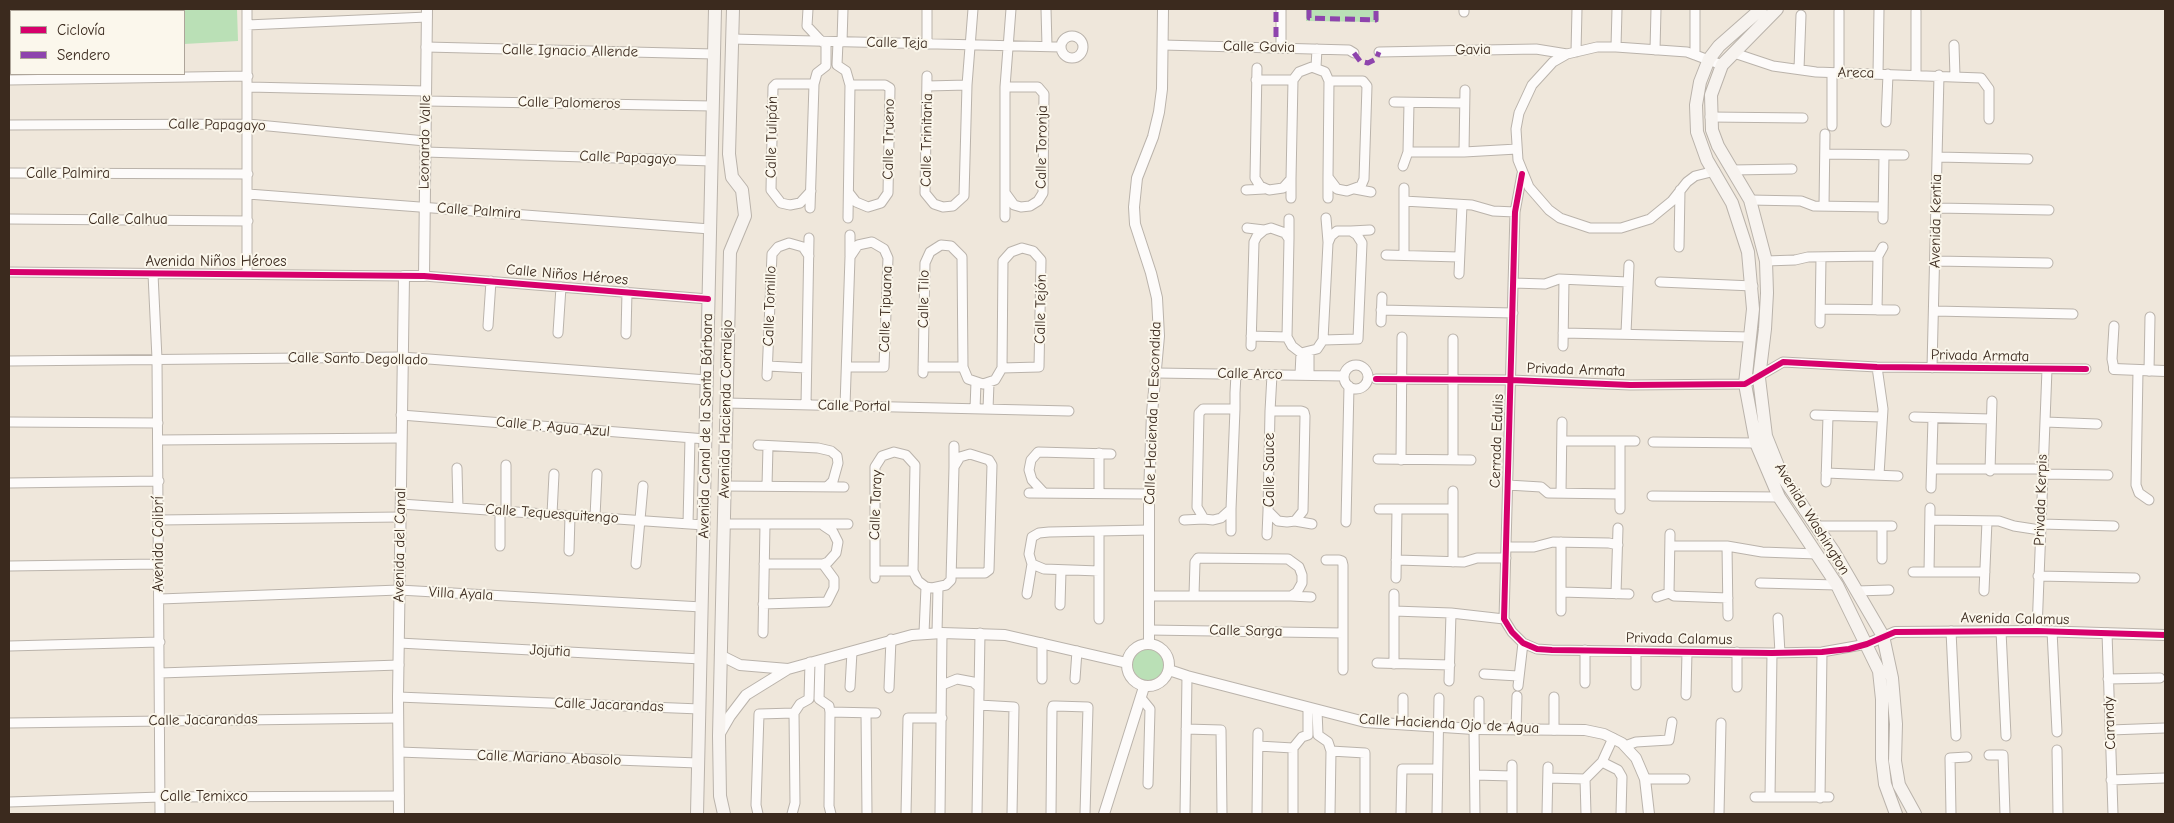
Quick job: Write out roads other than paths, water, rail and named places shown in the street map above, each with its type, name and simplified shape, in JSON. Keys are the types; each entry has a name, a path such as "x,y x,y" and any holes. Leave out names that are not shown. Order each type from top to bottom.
{"main road":[{"name":"Avenida Canal de la Santa Bárbara","path":"697,814 715,9"},
{"name":"Avenida Hacienda Corralejo","path":"724,814 720,796 719,701 730,252 745,216 742,190 732,177 730,154 733,9"},
{"name":"Avenida Washington","path":"1761,9 1719,46 1709,59 1700,82 1696,105 1697,132 1707,160 1732,203 1748,252 1753,286 1753,309 1745,384 1756,443 1779,497 1837,585 1879,670 1882,699 1882,759 1885,784 1896,814"},
{"name":"Avenida Washington","path":"1777,9 1722,65 1711,95 1710,117 1712,130 1718,146 1750,200 1766,261 1765,329 1759,378 1766,436 1786,483 1816,526 1883,636 1892,678 1896,724 1894,760 1899,785 1914,814"},
{"path":"700,705 719,701"}],"street":[{"path":"247,9 248,274"},
{"path":"808,9 807,26 824,42 826,66 817,73 814,84 810,208"},
{"path":"843,9 838,66 846,71 850,85 848,218"},
{"path":"927,9 927,44"},
{"name":"Calle Trinitaria","path":"967,85 927,81 925,193 930,201 943,207 953,206 964,196 967,85 973,9"},
{"path":"1005,217 1005,87 1011,9"},
{"path":"1046,9 1046,46"},
{"name":"Calle Hacienda la Escondida","path":"1149,644 1149,494 1152,413 1159,336 1157,298 1135,224 1134,207 1137,178 1153,137 1158,112 1163,45 1163,9"},
{"path":"1281,48 1282,9"},
{"path":"1572,53 1577,9"},
{"path":"1616,9 1616,47"},
{"path":"1655,50 1656,9"},
{"path":"1694,55 1695,9"},
{"path":"1878,74 1879,10"},
{"path":"1832,126 1839,12"},
{"path":"1916,12 1916,75"},
{"path":"247,25 427,13"},
{"name":"Leonardo Valle","path":"424,276 427,13"},
{"path":"1799,69 1801,15"},
{"name":"Calle Teja","path":"732,40 1061,47"},
{"name":"Calle Gavia","path":"1163,45 1312,48 1350,50 1354,53"},
{"path":"1954,45 1955,76"},
{"name":"Calle Ignacio Allende","path":"426,47 714,54"},
{"path":"1715,172 1695,176 1680,190 1672,201 1650,219 1634,226 1606,230 1575,224 1560,218 1549,210 1529,187 1522,174 1517,149 1516,128 1524,99 1542,73 1553,62 1572,53 1597,47 1655,50 1694,55 1722,65"},
{"path":"1312,48 1312,67"},
{"name":"Gavia","path":"1379,52 1536,49 1572,53"},
{"name":"Areca","path":"1734,53 1773,66 1836,73 1940,75 1981,78 1989,89 1989,120"},
{"path":"1292,198 1293,80 1298,72 1312,67 1325,72 1329,81 1328,198"},
{"path":"1257,68 1255,178 1264,189"},
{"path":"1886,122 1888,74"},
{"name":"Avenida Kentia","path":"1932,368 1940,75"},
{"path":"9,80 248,76"},
{"path":"1256,80 1293,80"},
{"path":"1328,177 1337,189 1347,191 1361,186 1364,179 1365,82 1329,81"},
{"name":"Calle Tulipán","path":"811,192 800,203 790,205 781,203 771,190 773,87 776,84 814,84"},
{"name":"Calle Trueno","path":"849,193 856,202 868,207 881,203 888,193 890,88 885,85 850,85"},
{"name":"Calle Palomeros","path":"248,87 426,96 713,106"},
{"name":"Calle Toronja","path":"1005,87 1038,87 1044,94 1043,193 1038,201 1030,206 1021,207 1014,205 1006,194"},
{"path":"1464,152 1465,90"},
{"path":"1394,102 1464,103"},
{"path":"1403,166 1408,152 1409,103"},
{"path":"1710,117 1803,118"},
{"name":"Calle Papagayo","path":"9,125 248,124 425,141"},
{"path":"1824,206 1825,134"},
{"path":"1408,152 1464,152 1517,149"},
{"name":"Calle Papagayo","path":"425,152 712,161"},
{"path":"1825,154 1904,156"},
{"path":"1883,219 1884,155"},
{"path":"1938,157 2028,159"},
{"path":"1732,170 1792,169"},
{"name":"Calle Palmira","path":"9,173 248,174"},
{"name":"Cerrada Edulis","path":"1504,619 1515,212 1522,174"},
{"path":"1246,190 1278,190 1287,186 1292,179"},
{"path":"1404,188 1404,255"},
{"path":"1355,189 1371,192"},
{"path":"1679,247 1680,190"},
{"name":"Calle Palmira","path":"248,194 710,229"},
{"path":"1750,200 1801,201 1814,206 1883,207"},
{"path":"1404,201 1462,205 1493,211 1515,212"},
{"path":"1459,274 1462,205"},
{"path":"1936,208 2049,210"},
{"path":"1289,219 1287,337 1292,346 1305,353 1317,349 1323,340 1328,243 1326,218"},
{"name":"Calle Calhua","path":"9,219 248,221"},
{"path":"1247,228 1267,229 1285,233 1289,239"},
{"path":"1251,346 1254,242 1257,236 1267,229"},
{"path":"1328,243 1331,236 1337,231 1370,230"},
{"path":"1323,340 1358,339 1362,243 1357,235 1351,231"},
{"path":"845,406 850,236"},
{"path":"806,405 810,238"},
{"name":"Calle Tipuana","path":"847,367 884,367 888,268 887,253 881,246 872,242 858,245 850,257"},
{"name":"Calle Tomillo","path":"806,368 768,366 772,254 784,244 794,243 803,247 809,256"},
{"name":"Calle Tilo","path":"946,245 960,252 964,263 963,367 923,370 925,262 933,248 946,245"},
{"path":"1878,310 1878,256 1883,247"},
{"name":"Calle Tejón","path":"1022,248 1033,251 1042,262 1039,368 1002,368 1004,261 1011,252 1022,248"},
{"path":"1386,255 1460,257"},
{"path":"1766,261 1821,257 1878,256"},
{"path":"1820,323 1821,257"},
{"path":"1935,261 2048,262"},
{"path":"1629,265 1630,333"},
{"name":"Avenida Niños Héroes","path":"9,272 424,276"},
{"name":"Avenida Colibrí","path":"153,274 157,359 159,481 160,814"},
{"name":"Avenida del Canal","path":"399,814 400,438 404,276"},
{"name":"Calle Niños Héroes","path":"424,276 708,299"},
{"path":"1514,283 1545,284 1553,280 1628,282"},
{"path":"1563,346 1564,280"},
{"path":"488,326 491,281"},
{"path":"1660,282 1753,286"},
{"path":"558,333 561,287"},
{"path":"626,334 627,292"},
{"path":"1381,322 1382,297"},
{"path":"1821,309 1895,310"},
{"path":"1381,310 1513,313"},
{"path":"1934,311 2073,314"},
{"path":"2148,371 2150,317"},
{"path":"2114,326 2112,359 2114,368 2138,371 2165,371"},
{"path":"1563,333 1750,337"},
{"path":"1251,336 1287,337"},
{"path":"1401,460 1402,337"},
{"path":"1453,339 1453,460"},
{"path":"1305,353 1305,375"},
{"name":"Calle Santo Degollado","path":"9,360 402,357 707,380"},
{"name":"Privada Armata","path":"1376,379 1511,380 1630,385 1745,384 1759,378 1782,362 1877,367 2086,369"},
{"path":"1346,522 1349,386 1344,376 1347,369 1354,365 1362,367 1367,373 1367,381 1361,387 1349,386"},
{"path":"767,376 768,366"},
{"path":"963,367 968,378 982,383 999,376 1002,368"},
{"path":"1877,367 1883,409 1881,417 1879,475"},
{"name":"Privada Kerpis","path":"2037,631 2047,370"},
{"path":"2138,371 2136,485 2139,493 2148,500"},
{"name":"Calle Arco","path":"1157,373 1344,376"},
{"path":"1231,531 1236,374"},
{"name":"Calle Sauce","path":"1270,411 1304,412 1303,511 1295,521 1278,521 1268,511 1270,411 1272,375"},
{"path":"981,409 982,383"},
{"path":"981,409 982,383"},
{"path":"1990,471 1992,401"},
{"name":"Calle Portal","path":"726,403 1069,411"},
{"path":"1209,520 1197,507 1200,410 1235,409"},
{"name":"Calle P. Agua Azul","path":"401,414 706,439"},
{"path":"1815,415 1881,417"},
{"path":"1828,416 1826,477 1898,476"},
{"path":"1914,417 1991,419"},
{"path":"1931,488 1933,418"},
{"path":"9,422 158,424"},
{"path":"1561,493 1562,422"},
{"path":"2045,422 2097,424"},
{"path":"158,440 400,438"},
{"path":"688,524 690,438"},
{"path":"1562,441 1635,441"},
{"path":"1620,442 1620,509"},
{"path":"1653,442 1756,443"},
{"path":"758,445 818,448 831,451 837,456 838,463 833,481 827,486"},
{"path":"767,486 768,446"},
{"path":"913,572 918,581 932,588 952,580 954,446"},
{"name":"Calle Taray","path":"894,452 906,455 915,465 913,572 874,574 875,467 882,456 894,452"},
{"path":"1044,493 1032,480 1029,470 1031,460 1038,452 1111,454"},
{"path":"1098,493 1099,453"},
{"path":"952,573 988,573 992,466 984,456 970,454 960,458 954,467"},
{"path":"1378,459 1471,460"},
{"path":"500,546 506,465"},
{"path":"457,468 458,508"},
{"path":"1932,469 2108,476"},
{"path":"552,514 554,474"},
{"path":"595,517 597,474"},
{"path":"9,483 159,481"},
{"path":"1508,485 1542,487 1548,493 1619,494"},
{"path":"636,564 643,486"},
{"path":"724,486 844,487"},
{"path":"689,488 704,495"},
{"path":"1453,491 1453,562"},
{"path":"1029,494 1149,494"},
{"path":"689,501 704,495"},
{"path":"1652,496 1779,497"},
{"name":"Calle Tequesquitengo","path":"401,504 704,525"},
{"path":"1929,572 1930,508"},
{"path":"1184,520 1221,518 1231,509"},
{"path":"1379,509 1453,510"},
{"path":"1396,578 1397,509"},
{"path":"1267,535 1268,511"},
{"path":"569,551 570,516"},
{"path":"159,520 400,517"},
{"path":"1930,520 1999,521 2014,526 2040,527 2114,526"},
{"path":"1295,521 1312,524"},
{"path":"1984,591 1987,521"},
{"path":"723,524 824,526 848,524"},
{"path":"763,633 765,525"},
{"path":"764,564 823,564 833,558 838,542 833,532 824,526"},
{"path":"1816,526 1887,526 1882,559"},
{"path":"1616,594 1618,528"},
{"path":"1027,594 1032,564 1029,554 1030,546 1032,537 1039,533 1149,530"},
{"path":"1098,619 1099,531"},
{"path":"1669,593 1670,534"},
{"path":"1561,542 1561,611"},
{"path":"1506,547 1526,548 1561,542 1609,543 1618,545"},
{"path":"1670,546 1727,546 1817,554"},
{"path":"1727,546 1728,616"},
{"path":"1194,595 1195,558 1288,559 1299,567 1302,582 1297,592 1291,596"},
{"path":"1299,567 1303,563 1303,558"},
{"path":"1396,560 1470,562 1477,558 1506,558"},
{"path":"1326,560 1342,561 1343,670"},
{"path":"9,566 160,564"},
{"path":"763,604 827,602 834,588 834,579 823,564"},
{"path":"1032,564 1044,569 1099,572"},
{"path":"1060,605 1061,571"},
{"path":"1913,572 1984,572"},
{"path":"2038,576 2135,578"},
{"path":"1760,583 1837,585"},
{"path":"932,588 940,633 942,685 940,814"},
{"path":"924,633 932,588"},
{"name":"Villa Ayala","path":"160,599 399,590 702,607"},
{"path":"1856,591 1889,590"},
{"path":"1561,592 1629,594"},
{"path":"1657,597 1669,593 1674,596 1728,598"},
{"path":"1394,594 1394,664"},
{"path":"1149,596 1311,597"},
{"path":"1394,611 1451,613 1504,619 1512,632 1523,643 1518,686"},
{"path":"1449,681 1451,613"},
{"path":"1770,797 1778,618"},
{"name":"Calle Sarga","path":"1149,630 1343,633"},
{"path":"1950,631 1956,736"},
{"path":"2001,631 2006,736"},
{"path":"2052,631 2057,732"},
{"name":"Avenida Calamus","path":"1867,644 1895,632 2052,631 2165,635"},
{"path":"719,736 730,716 746,695 788,669 852,652 891,639 924,633 980,633 1005,636 1127,663"},
{"path":"977,814 980,633"},
{"name":"Carandy","path":"2107,633 2113,814"},
{"path":"889,688 891,639"},
{"path":"9,646 160,642"},
{"name":"Privada Calamus","path":"1523,643 1537,649 1776,653 1822,652 1867,644"},
{"name":"Jojutia","path":"399,644 701,659"},
{"path":"1042,644 1042,679"},
{"path":"1142,644 1149,644 1163,649 1170,662 1169,670 1160,683 1144,687 1131,678 1127,663 1132,651 1142,644"},
{"path":"1585,650 1585,683"},
{"path":"1075,679 1077,651"},
{"path":"1636,651 1636,685"},
{"path":"850,688 852,652"},
{"path":"1686,695 1687,652"},
{"path":"1737,652 1737,687"},
{"path":"1755,796 1825,797 1822,652"},
{"path":"720,655 740,664 788,669"},
{"path":"815,662 819,698 829,706 830,712 829,806 831,814"},
{"path":"793,814 794,713 800,704 809,699 815,662"},
{"path":"1377,663 1450,665"},
{"path":"160,673 399,664"},
{"name":"Calle Hacienda Ojo de Agua","path":"1169,670 1364,722 1477,729 1584,730 1604,734 1625,746"},
{"path":"1484,674 1518,676"},
{"path":"1185,814 1187,676"},
{"path":"2108,679 2160,678"},
{"path":"942,685 957,679 965,679 979,687"},
{"path":"1104,814 1144,687"},
{"path":"1516,730 1517,696"},
{"path":"1554,696 1554,730"},
{"name":"Calle Jacarandas","path":"398,697 700,705"},
{"path":"1141,698 1150,709 1148,784"},
{"path":"1403,698 1404,724"},
{"path":"1437,814 1438,698"},
{"path":"1475,814 1479,701"},
{"path":"979,705 1014,707 1012,814"},
{"path":"1051,814 1053,706 1088,707 1085,814"},
{"path":"1293,814 1293,748 1302,737 1308,735 1312,709"},
{"path":"1312,709 1318,735 1328,742 1331,751 1330,814"},
{"path":"830,712 871,713 867,814"},
{"path":"758,814 756,805 758,714 794,713"},
{"name":"Calle Jacarandas","path":"9,723 398,718"},
{"path":"906,814 908,718 942,718"},
{"path":"1649,814 1645,779 1636,758 1625,746 1636,742 1669,740 1672,722"},
{"path":"1719,814 1720,723"},
{"path":"2110,730 2165,728"},
{"path":"1186,729 1220,730 1222,814"},
{"path":"1257,814 1258,732"},
{"path":"1548,778 1585,779 1602,762 1613,738"},
{"path":"1258,746 1293,748"},
{"path":"2057,750 2058,814"},
{"path":"1331,751 1365,752 1365,814"},
{"name":"Calle Mariano Abasolo","path":"398,752 698,763"},
{"path":"1989,755 2003,755 2005,814"},
{"path":"1951,814 1950,758 1967,757"},
{"path":"1602,762 1618,770 1622,777 1621,814"},
{"path":"1512,765 1512,814"},
{"path":"1547,814 1548,767"},
{"path":"1401,814 1402,770 1437,770"},
{"path":"1475,775 1512,776"},
{"path":"2112,780 2165,778"},
{"path":"1585,779 1586,814"},
{"path":"1645,779 1685,779"},
{"name":"Calle Temixco","path":"9,802 161,797 399,796"}]}
